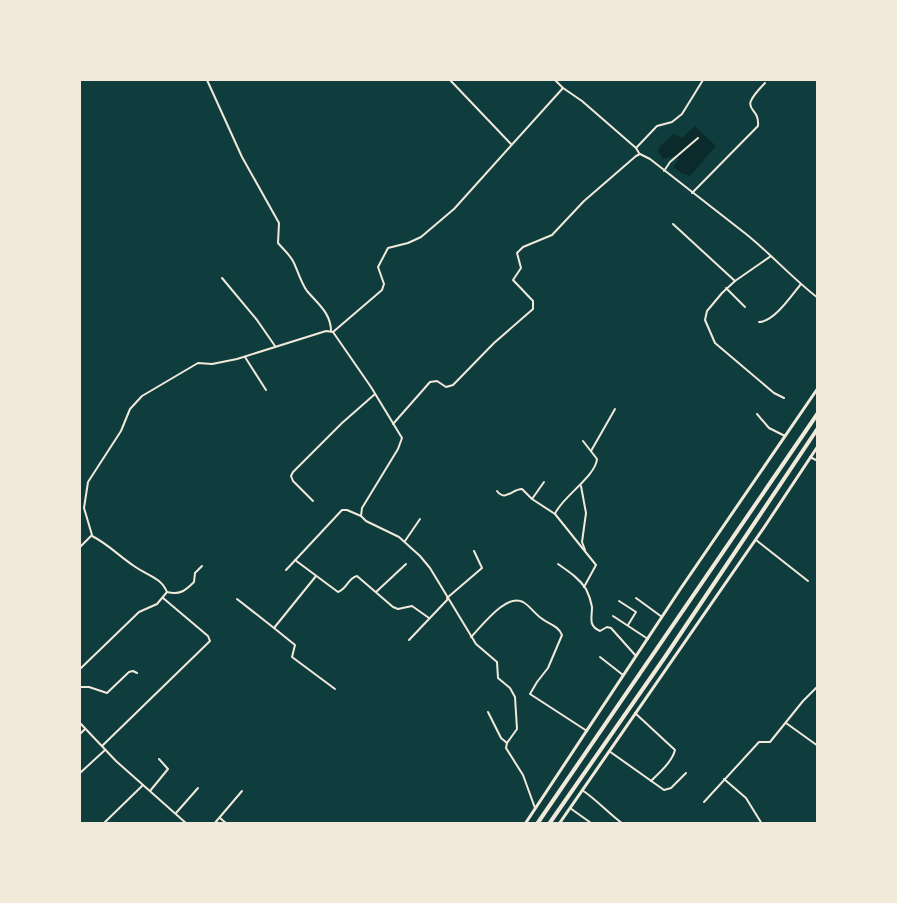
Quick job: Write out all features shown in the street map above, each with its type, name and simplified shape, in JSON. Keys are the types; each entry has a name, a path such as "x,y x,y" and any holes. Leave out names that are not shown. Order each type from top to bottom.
{"highway":[{"path":"537,824 818,413"},
{"path":"549,824 665,657 818,429"}],"street":[{"path":"207,80 242,157 279,223 278,243 291,259 307,291 316,298 323,309 332,331 402,438 362,508 361,516"},
{"path":"450,80 511,144"},
{"path":"555,80 636,148 640,154 650,159 753,240 801,285 818,297"},
{"path":"636,148 657,126 672,122 682,114 702,80"},
{"path":"692,193 758,126 759,121 749,106 753,95 765,83"},
{"path":"202,567 195,573 194,582 185,590 179,594 167,592 156,578 135,567 110,546 92,535 84,508 88,482 121,430 133,404 147,392 198,363 212,364 245,357 332,331 382,290 384,284 378,267 388,248 416,240 454,209 563,88"},
{"path":"664,171 670,162 698,138"},
{"path":"393,424 430,382 437,381 446,387 453,385 494,343 530,313 534,305 533,301 513,280 521,268 517,253 523,247 552,235 584,201 640,154"},
{"path":"674,224 735,281"},
{"path":"771,256 726,288 704,317 713,340 774,393 784,398"},
{"path":"222,278 276,347"},
{"path":"759,322 770,320 801,285"},
{"path":"726,288 745,307"},
{"path":"245,357 266,390"},
{"path":"525,824 818,388"},
{"path":"313,501 293,481 291,476 293,472 375,394"},
{"path":"591,451 615,409"},
{"path":"757,414 769,428 785,437"},
{"path":"555,514 557,509 581,486 597,462 583,441"},
{"path":"559,824 818,446"},
{"path":"810,457 818,461"},
{"path":"532,499 544,482"},
{"path":"581,486 586,516 582,542 586,552"},
{"path":"496,491 505,496 521,488 532,499 555,514 596,565 584,587"},
{"path":"286,570 342,510 361,516 366,521 405,541 430,568 471,637 497,662 498,678 513,691 517,724 506,748 523,775 536,809"},
{"path":"405,541 420,519"},
{"path":"80,547 92,535"},
{"path":"755,540 808,581"},
{"path":"409,640 448,598 482,568 474,551"},
{"path":"295,560 338,592 343,590 353,577 357,576 396,609 412,606 429,618"},
{"path":"376,592 406,564"},
{"path":"558,564 577,578 584,587 591,601 592,626 600,631 607,627 611,628 636,656"},
{"path":"274,628 316,576"},
{"path":"80,669 139,612 157,604 167,592"},
{"path":"102,746 210,641 208,636 163,598"},
{"path":"636,598 662,617"},
{"path":"237,600 296,645 292,657 334,689"},
{"path":"471,637 510,600 522,602 540,618 558,628 562,635 561,639 548,668 530,694 586,731"},
{"path":"619,601 635,611 628,625"},
{"path":"613,616 648,639"},
{"path":"600,657 623,675"},
{"path":"80,687 89,687 107,693 129,672 137,673"},
{"path":"704,802 759,742 770,742 803,700 818,687"},
{"path":"488,712 501,738 507,743"},
{"path":"635,713 675,750 674,756 651,781"},
{"path":"80,723 105,750 187,824"},
{"path":"786,723 818,746"},
{"path":"80,734 85,729"},
{"path":"80,773 105,750"},
{"path":"609,751 664,790 667,790 686,773"},
{"path":"150,791 168,769 159,759"},
{"path":"724,779 746,798 762,824"},
{"path":"103,824 143,785"},
{"path":"176,813 198,788"},
{"path":"582,790 596,798 606,811 623,824"},
{"path":"214,824 242,791"},
{"path":"570,808 591,823"},
{"path":"219,817 227,824"}],"water":[{"path":"695,126 716,146 690,176 673,167 679,159 674,156 663,159 658,151 660,146 674,134 682,138"}]}
